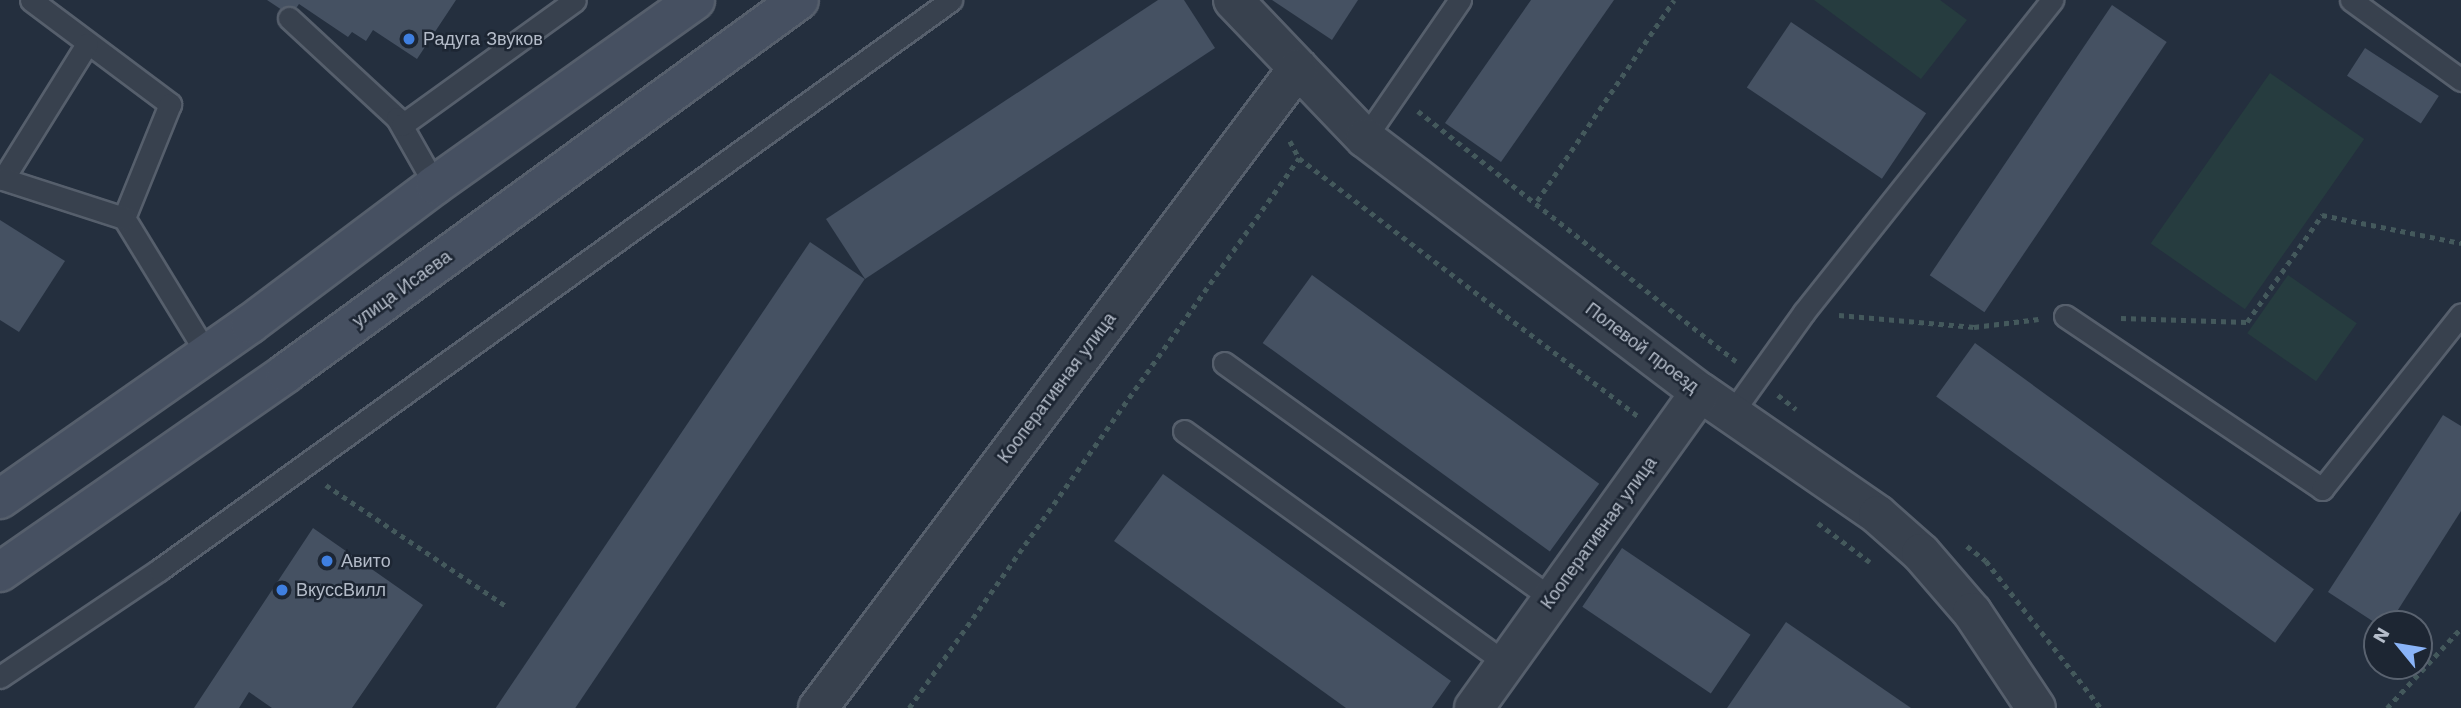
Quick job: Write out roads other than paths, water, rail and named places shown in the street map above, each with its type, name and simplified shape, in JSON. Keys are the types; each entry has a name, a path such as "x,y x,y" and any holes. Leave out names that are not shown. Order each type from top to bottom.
{"main road":[{"path":"0,499 208,355 435,184 695,0"},
{"name":"улица Исаева","path":"0,572 286,373 799,0"}],"street":[{"name":"Полевой проезд","path":"1233,0 1365,138 1690,405 1731,414 1878,515 1921,553 1972,612 2036,708"},
{"name":"Кооперативная улица","path":"818,708 1298,68"},
{"name":"Кооперативная улица","path":"1474,708 1690,405"}],"lane":[{"path":"32,0 170,104 124,218"},
{"path":"402,125 575,0"},
{"path":"0,677 300,467 951,0"},
{"path":"1365,138 1460,0"},
{"path":"1731,414 1804,312 2052,0"},
{"path":"2351,0 2461,80"},
{"path":"289,18 402,125 435,184"},
{"path":"87,44 3,179 124,218 208,355"},
{"path":"2065,316 2322,489 2461,314"},
{"path":"1224,363 1552,599"},
{"path":"1184,430 1506,663"}],"place":[{"name":"Радуга Звуков","path":"409,39"},
{"name":"Авито","path":"327,561"},
{"name":"ВкуссВилл","path":"282,590"}]}
